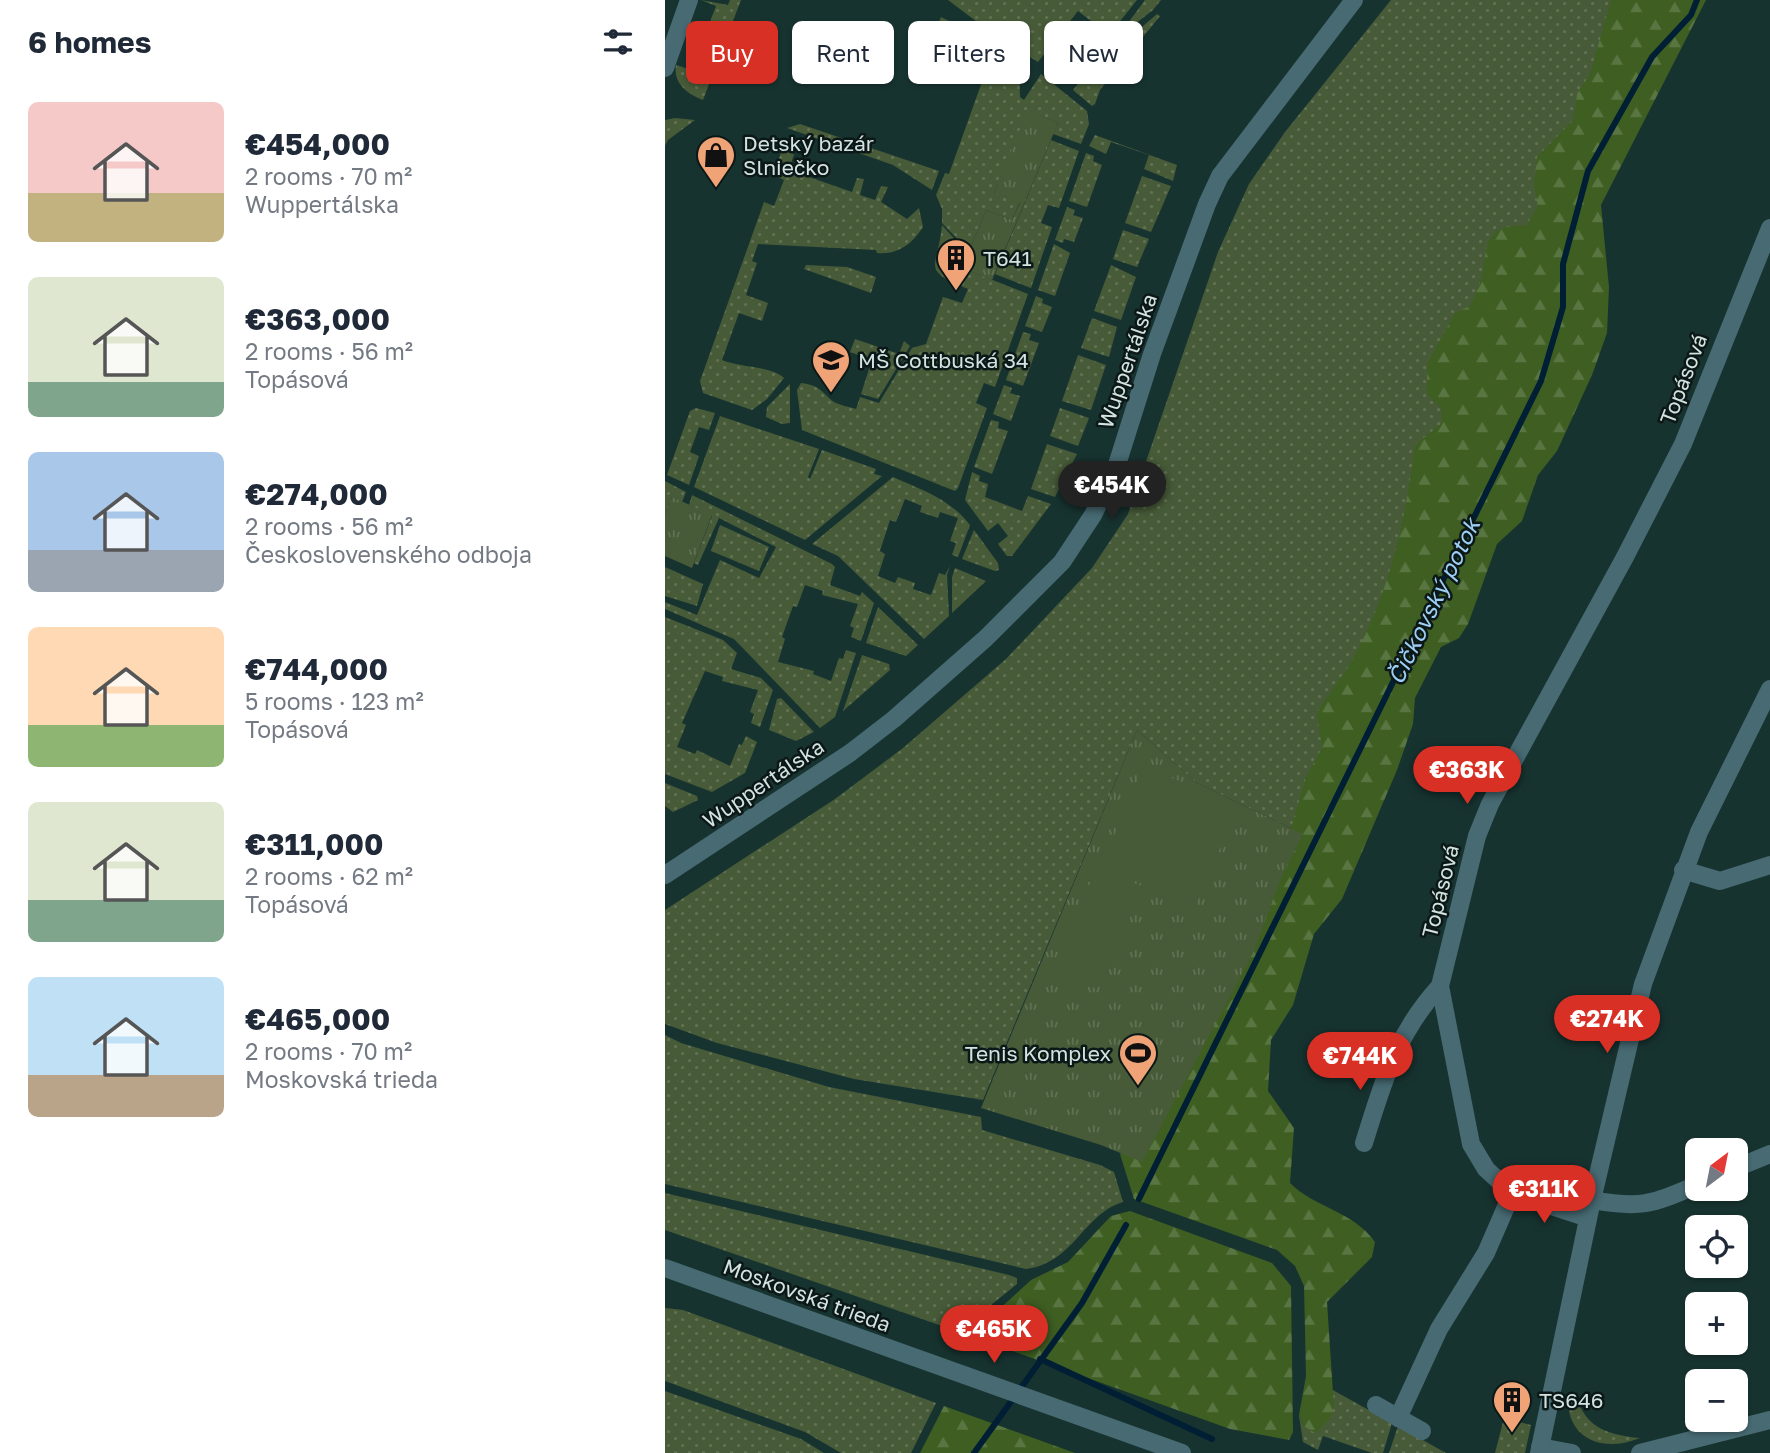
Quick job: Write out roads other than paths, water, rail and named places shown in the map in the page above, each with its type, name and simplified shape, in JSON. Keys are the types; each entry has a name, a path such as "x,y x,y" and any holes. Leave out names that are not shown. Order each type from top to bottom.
{"street":[{"path":"665,68 689,0"},
{"name":"Wuppertálska","path":"665,875 823,771 894,719 986,638 1062,562 1093,515 1115,471 1161,328 1220,176 1354,0"},
{"name":"Topásová","path":"1512,1193 1486,1169 1471,1144 1440,986 1482,820 1625,557 1683,444 1770,228"},
{"path":"1572,1453 1540,1450 1588,1218 1643,984 1683,870 1713,800 1770,689"},
{"path":"1683,870 1720,881 1770,865"},
{"path":"1364,1143 1397,1046 1413,1018 1440,986"},
{"path":"1748,1163 1770,1154"},
{"path":"1592,1200 1640,1206 1653,1204 1685,1190"},
{"path":"1398,1418 1439,1329 1486,1253 1512,1193 1588,1218"},
{"name":"Moskovská trieda","path":"665,1268 1177,1451"},
{"path":"1376,1405 1422,1431"},
{"path":"1640,1453 1770,1420"}],"waterway":[{"name":"Čičkovský potok","path":"1139,1199 1541,381 1563,307 1563,264 1588,171 1652,57 1691,15 1697,0"},
{"name":"Čičkovský potok","path":"974,1453 1082,1303 1126,1225"},
{"path":"1040,1359 1212,1439"}],"place":[{"name":"Detský bazár Slniečko","path":"716,189"},
{"name":"T641","path":"956,292"},
{"name":"MŠ Cottbuská 34","path":"831,394"},
{"name":"Tenis Komplex","path":"1138,1087"},
{"name":"TS646","path":"1512,1434"}]}
